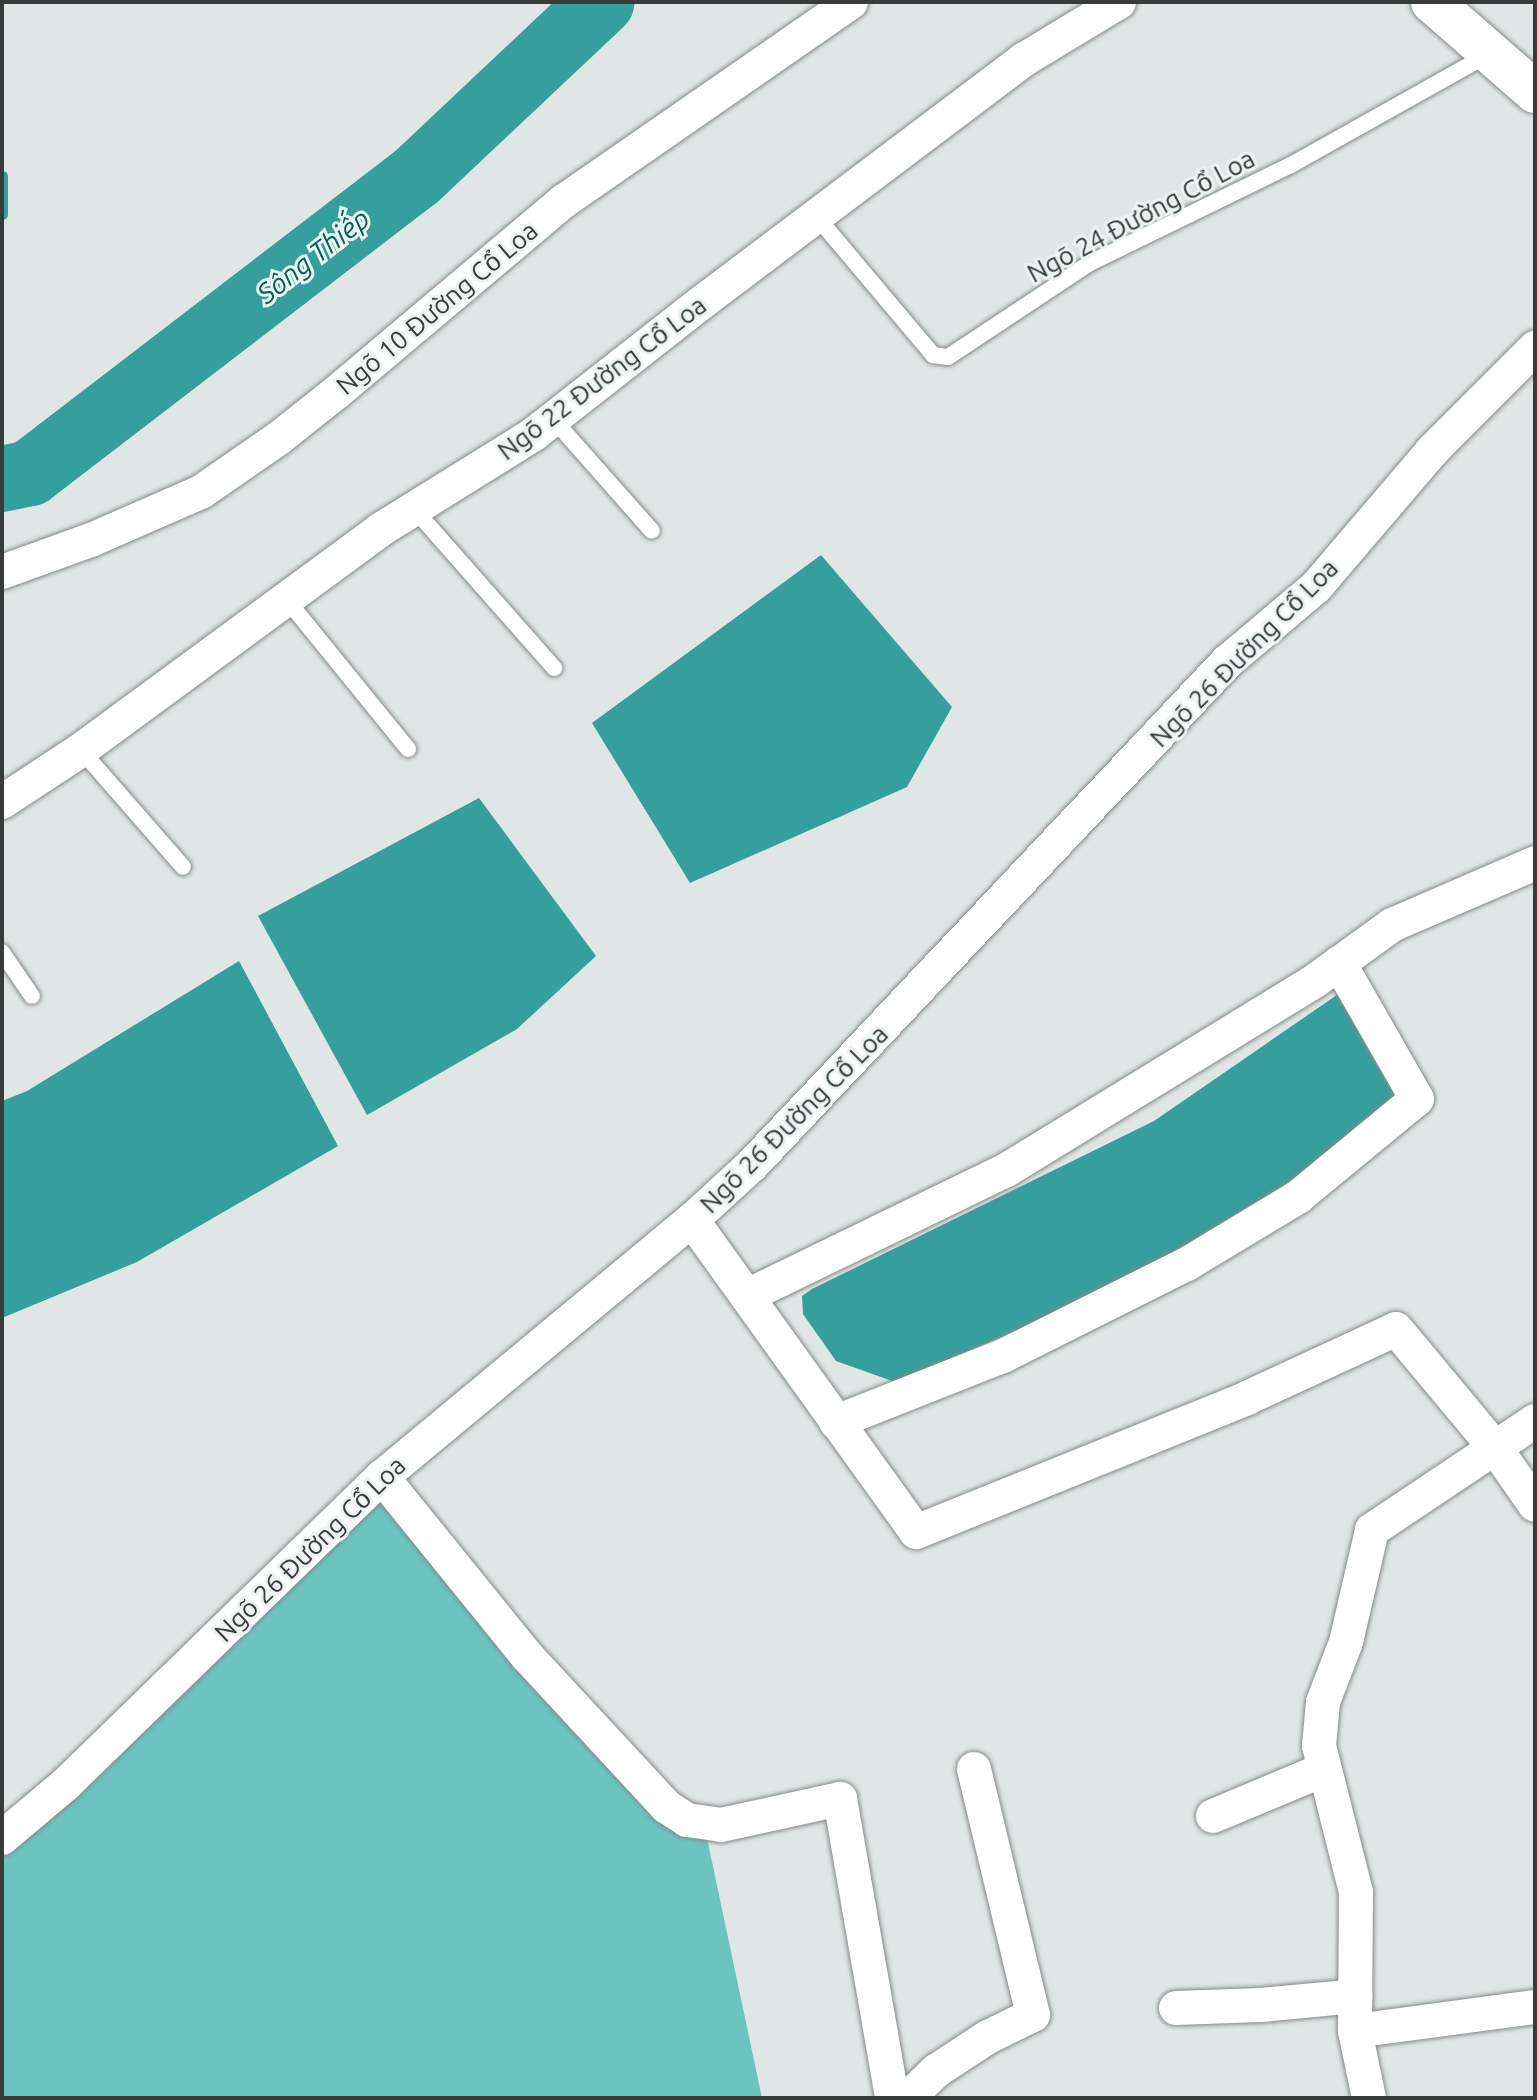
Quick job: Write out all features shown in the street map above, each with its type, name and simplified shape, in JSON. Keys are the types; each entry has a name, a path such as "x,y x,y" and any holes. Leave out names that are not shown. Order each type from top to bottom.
{"street":[{"name":"Ngõ 10 Đường Cổ Loa","path":"2,572 91,540 201,492 326,402 564,201 851,2"},
{"name":"Ngõ 22 Đường Cổ Loa","path":"6,791 81,750 414,509 553,419 1025,59 1119,2"},
{"path":"1442,5 1535,92"},
{"name":"Ngõ 26 Đường Cổ Loa","path":"2,1838 67,1783 382,1477 692,1220 752,1165 1227,662 1316,587 1432,451 1535,348"},
{"path":"747,1296 1008,1169 1146,1087 1339,963 1392,925 1535,863"},
{"path":"836,1422 1003,1356 1187,1264 1298,1197 1417,1099 1339,963"},
{"path":"692,1220 916,1532 1247,1398 1396,1329 1496,1449 1535,1505"},
{"path":"1369,2098 1355,2031 1356,1892 1323,1770 1319,1746 1323,1702 1346,1642 1372,1530 1535,1421"},
{"path":"382,1477 527,1656 667,1807 687,1820 721,1825 840,1799 892,2098"},
{"path":"908,2098 949,2062 988,2037 1033,2015 974,1769"},
{"path":"1213,1816 1323,1770"},
{"path":"1176,2008 1356,1996"},
{"path":"1355,2031 1535,2007"}],"lane":[{"name":"Ngõ 24 Đường Cổ Loa","path":"816,216 933,355 948,357 1090,263 1291,165 1491,53"},
{"path":"553,419 652,531"},
{"path":"414,509 554,668"},
{"path":"287,600 408,749"},
{"path":"81,750 183,867"},
{"path":"2,952 32,996"}],"shaded area":[{"path":"821,555 952,707 907,787 690,883 592,723"},
{"path":"479,798 596,956 517,1029 367,1115 258,916"},
{"path":"239,961 338,1146 137,1262 2,1318 2,1101 27,1091"},
{"path":"1347,988 1402,1094 1269,1202 1168,1266 895,1382 836,1361 803,1314 802,1296 812,1289 1154,1121"},
{"path":"382,1477 704,1824 762,2098 2,2098 2,1830"}],"waterway":[{"name":"Sông Thiếp","path":"2,479 30,473 416,177 602,2"},
{"path":"2,176 2,214"}]}
